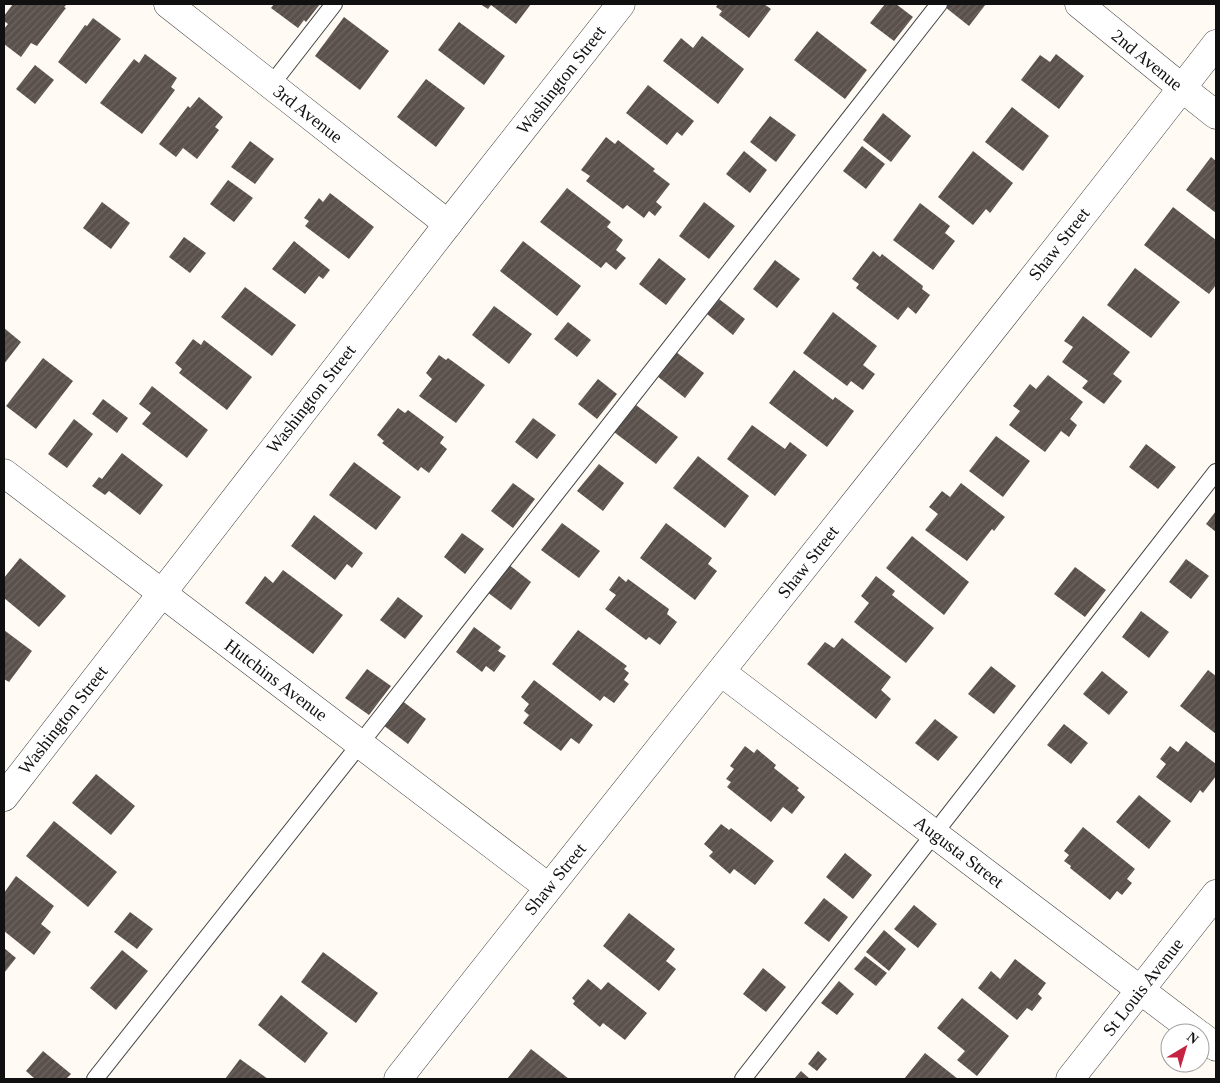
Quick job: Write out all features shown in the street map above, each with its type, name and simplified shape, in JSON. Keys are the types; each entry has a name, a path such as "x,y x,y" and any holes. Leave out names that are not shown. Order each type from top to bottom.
{"street":[{"name":"3rd Avenue","path":"168,4 448,224"},
{"name":"Washington Street","path":"4,797 621,4"},
{"name":"2nd Avenue","path":"1079,4 1216,114"},
{"name":"Shaw Street","path":"398,1079 1216,44"},
{"name":"Hutchins Avenue","path":"4,473 548,887"},
{"name":"Augusta Street","path":"721,672 1184,1023"},
{"name":"St Louis Avenue","path":"1070,1079 1216,894"}],"lane":[{"path":"271,85 334,4"},
{"path":"95,1079 360,744 938,4"},
{"path":"744,1079 1216,472"}],"building":[{"path":"13,4 67,4 64,7 66,8 37,46 31,43 21,57 4,44 4,29 8,24 4,21 4,16"},
{"path":"274,4 320,4 306,22 304,20 298,28 271,8"},
{"path":"480,4 531,4 516,24 491,5 488,9"},
{"path":"718,4 764,4 771,9 749,38 719,15 722,11 716,7"},
{"path":"885,4 896,4 913,17 894,41 870,23"},
{"path":"947,4 986,4 969,26 945,7"},
{"path":"344,17 389,51 360,90 315,56"},
{"path":"93,18 121,39 86,84 58,62 85,25 87,26"},
{"path":"459,22 505,56 484,85 438,50"},
{"path":"817,31 867,70 845,99 794,60"},
{"path":"702,36 744,69 718,104 663,61 681,38 693,48"},
{"path":"145,54 177,78 171,87 175,90 142,134 100,103 134,59 139,63"},
{"path":"1056,54 1084,76 1059,109 1021,80 1040,55 1050,62"},
{"path":"35,65 54,80 35,104 16,89"},
{"path":"426,79 465,108 436,147 397,117"},
{"path":"648,85 694,121 682,136 677,132 667,145 626,113"},
{"path":"199,97 223,117 215,127 219,130 197,159 183,148 176,157 159,144 188,106 190,108"},
{"path":"1012,107 1049,136 1023,171 985,142"},
{"path":"883,113 911,136 891,162 863,140"},
{"path":"770,116 796,135 776,162 750,142"},
{"path":"606,137 615,144 618,140 655,169 653,171 670,184 656,202 662,207 655,216 649,211 644,218 627,205 623,209 586,181 590,176 581,170"},
{"path":"250,141 274,159 255,184 231,167"},
{"path":"862,146 885,164 866,189 843,171"},
{"path":"744,151 767,170 750,193 726,174"},
{"path":"973,151 1013,183 990,213 986,209 973,225 938,197"},
{"path":"1211,157 1216,161 1216,213 1186,190"},
{"path":"228,180 253,198 234,222 210,204"},
{"path":"567,188 611,222 607,227 623,240 616,250 626,258 616,270 606,262 601,268 540,222"},
{"path":"330,193 374,227 349,259 305,226 309,221 304,218 319,198 323,202"},
{"path":"102,202 130,223 111,249 83,228"},
{"path":"704,202 735,226 709,259 679,236"},
{"path":"920,203 950,226 945,233 955,241 933,270 893,240"},
{"path":"1173,207 1216,240 1216,285 1209,294 1144,245"},
{"path":"184,237 206,253 190,273 169,257"},
{"path":"294,241 330,270 323,279 319,276 305,294 272,269"},
{"path":"523,241 581,286 557,316 500,271"},
{"path":"873,251 880,257 882,254 923,286 922,289 930,295 916,314 908,307 898,320 856,288 859,284 852,279"},
{"path":"659,258 686,279 666,305 639,284"},
{"path":"775,260 800,279 777,308 753,289"},
{"path":"1135,268 1180,302 1151,338 1107,305"},
{"path":"245,287 296,325 272,356 221,317"},
{"path":"719,299 745,319 733,335 707,314"},
{"path":"494,306 532,334 509,364 472,335"},
{"path":"833,312 877,346 863,365 875,374 863,390 851,381 847,386 803,353"},
{"path":"1083,316 1130,352 1113,374 1122,381 1104,404 1082,388 1088,381 1062,362 1073,347 1064,341"},
{"path":"568,322 591,340 577,357 554,339"},
{"path":"4,328 21,342 4,364"},
{"path":"193,339 201,345 204,340 252,377 227,410 179,373 182,369 175,363"},
{"path":"676,352 704,373 685,398 657,376"},
{"path":"439,355 446,360 448,358 485,385 456,423 419,396 432,379 426,373"},
{"path":"43,358 73,381 36,429 6,406"},
{"path":"794,370 833,400 835,397 854,411 827,447 769,403"},
{"path":"1048,375 1083,402 1070,419 1077,425 1069,437 1061,431 1045,452 1009,425 1020,411 1013,406 1030,384 1036,389"},
{"path":"598,379 617,394 597,419 578,404"},
{"path":"152,386 208,430 187,458 142,424 151,413 139,404"},
{"path":"103,399 128,418 117,433 92,414"},
{"path":"636,405 678,437 656,464 614,432"},
{"path":"398,408 405,413 408,410 444,437 440,443 447,449 429,473 421,467 418,471 382,443 384,441 377,435"},
{"path":"533,418 556,435 537,459 515,442"},
{"path":"74,419 93,434 67,468 48,454"},
{"path":"752,425 785,449 790,442 807,455 775,496 727,459"},
{"path":"996,436 1030,461 1003,497 969,471"},
{"path":"1146,444 1176,467 1158,489 1129,467"},
{"path":"122,453 163,485 140,515 109,491 105,495 92,486 99,477 102,479"},
{"path":"698,456 749,496 725,528 673,488"},
{"path":"354,462 401,497 376,530 329,495"},
{"path":"599,464 624,483 603,511 577,491"},
{"path":"513,483 535,499 513,528 491,511"},
{"path":"961,483 1005,517 994,531 992,529 967,561 925,530 938,514 929,507 942,491 950,497"},
{"path":"1216,511 1216,532 1206,524"},
{"path":"314,515 363,553 352,568 347,564 335,580 291,546"},
{"path":"562,523 600,551 579,578 541,550"},
{"path":"666,523 712,558 708,564 717,571 695,600 640,558"},
{"path":"462,533 484,549 465,574 444,557"},
{"path":"912,536 969,582 944,615 886,568"},
{"path":"20,558 66,596 39,627 4,598 4,578"},
{"path":"1186,559 1209,576 1191,599 1169,582"},
{"path":"508,564 531,582 511,610 487,592"},
{"path":"1075,567 1106,590 1085,617 1054,594"},
{"path":"283,570 343,615 313,654 245,603 265,576 273,583"},
{"path":"619,576 626,582 628,579 669,609 667,614 677,622 660,645 649,637 646,640 605,609 616,595 609,590"},
{"path":"876,576 895,591 892,595 934,628 906,663 854,622 869,603 861,596"},
{"path":"398,597 423,616 405,639 380,620"},
{"path":"1141,611 1169,632 1149,658 1122,637"},
{"path":"474,627 501,647 498,651 506,656 494,672 486,666 482,672 456,652"},
{"path":"4,630 32,651 9,682 4,679"},
{"path":"578,630 627,666 624,669 629,673 624,680 629,684 614,703 604,696 600,701 552,664"},
{"path":"842,638 891,677 881,690 891,699 876,719 807,664 825,642 834,648"},
{"path":"991,666 1016,686 994,714 968,694"},
{"path":"367,669 391,686 369,715 345,698"},
{"path":"1208,670 1216,676 1216,734 1180,706"},
{"path":"1102,671 1128,692 1109,715 1083,694"},
{"path":"534,680 593,725 579,744 571,738 561,751 523,723 529,715 524,711 529,704 521,697"},
{"path":"401,700 426,719 408,744 383,725"},
{"path":"935,719 958,737 938,761 915,743"},
{"path":"1064,724 1088,743 1071,764 1047,745"},
{"path":"1186,741 1216,764 1216,776 1203,793 1200,790 1191,803 1156,777 1166,764 1160,759 1170,746 1178,752"},
{"path":"745,746 754,753 757,749 776,765 774,768 799,788 797,790 805,797 792,814 783,807 771,822 727,787 731,782 726,779 734,769 730,766"},
{"path":"96,774 135,806 111,835 72,803"},
{"path":"1139,795 1171,821 1149,849 1116,822"},
{"path":"54,821 117,872 88,907 26,856"},
{"path":"721,824 729,830 731,828 774,861 755,885 734,869 730,874 709,856 713,852 704,844"},
{"path":"1083,827 1135,869 1127,879 1132,883 1122,895 1117,891 1110,900 1064,861 1069,855 1064,851"},
{"path":"845,853 872,875 853,899 826,877"},
{"path":"16,876 54,906 41,924 51,932 34,955 4,931 4,893"},
{"path":"824,898 848,917 829,942 804,923"},
{"path":"914,905 937,924 918,948 894,929"},
{"path":"130,912 153,929 137,949 114,932"},
{"path":"629,913 675,949 666,961 676,969 659,991 603,946"},
{"path":"884,930 906,949 889,971 866,952"},
{"path":"4,948 16,958 4,973"},
{"path":"122,950 148,971 116,1010 90,988"},
{"path":"323,952 378,993 356,1023 301,982"},
{"path":"865,956 887,973 876,986 854,969"},
{"path":"1015,959 1046,983 1038,994 1042,998 1032,1011 1027,1008 1017,1020 978,988 991,971 1000,979"},
{"path":"763,968 786,987 766,1012 743,994"},
{"path":"588,979 601,990 608,982 647,1013 625,1040 603,1023 600,1027 573,1004 575,1001 572,998"},
{"path":"839,981 854,994 837,1015 821,1003"},
{"path":"281,995 328,1033 305,1063 258,1025"},
{"path":"962,998 1009,1036 977,1076 957,1060 965,1051 937,1028"},
{"path":"531,1049 569,1079 507,1079"},
{"path":"43,1051 71,1074 66,1079 35,1079 26,1071"},
{"path":"818,1051 827,1059 817,1071 808,1064"},
{"path":"925,1053 958,1079 904,1079"},
{"path":"240,1059 268,1079 225,1079"},
{"path":"801,1071 810,1079 794,1079"}]}
